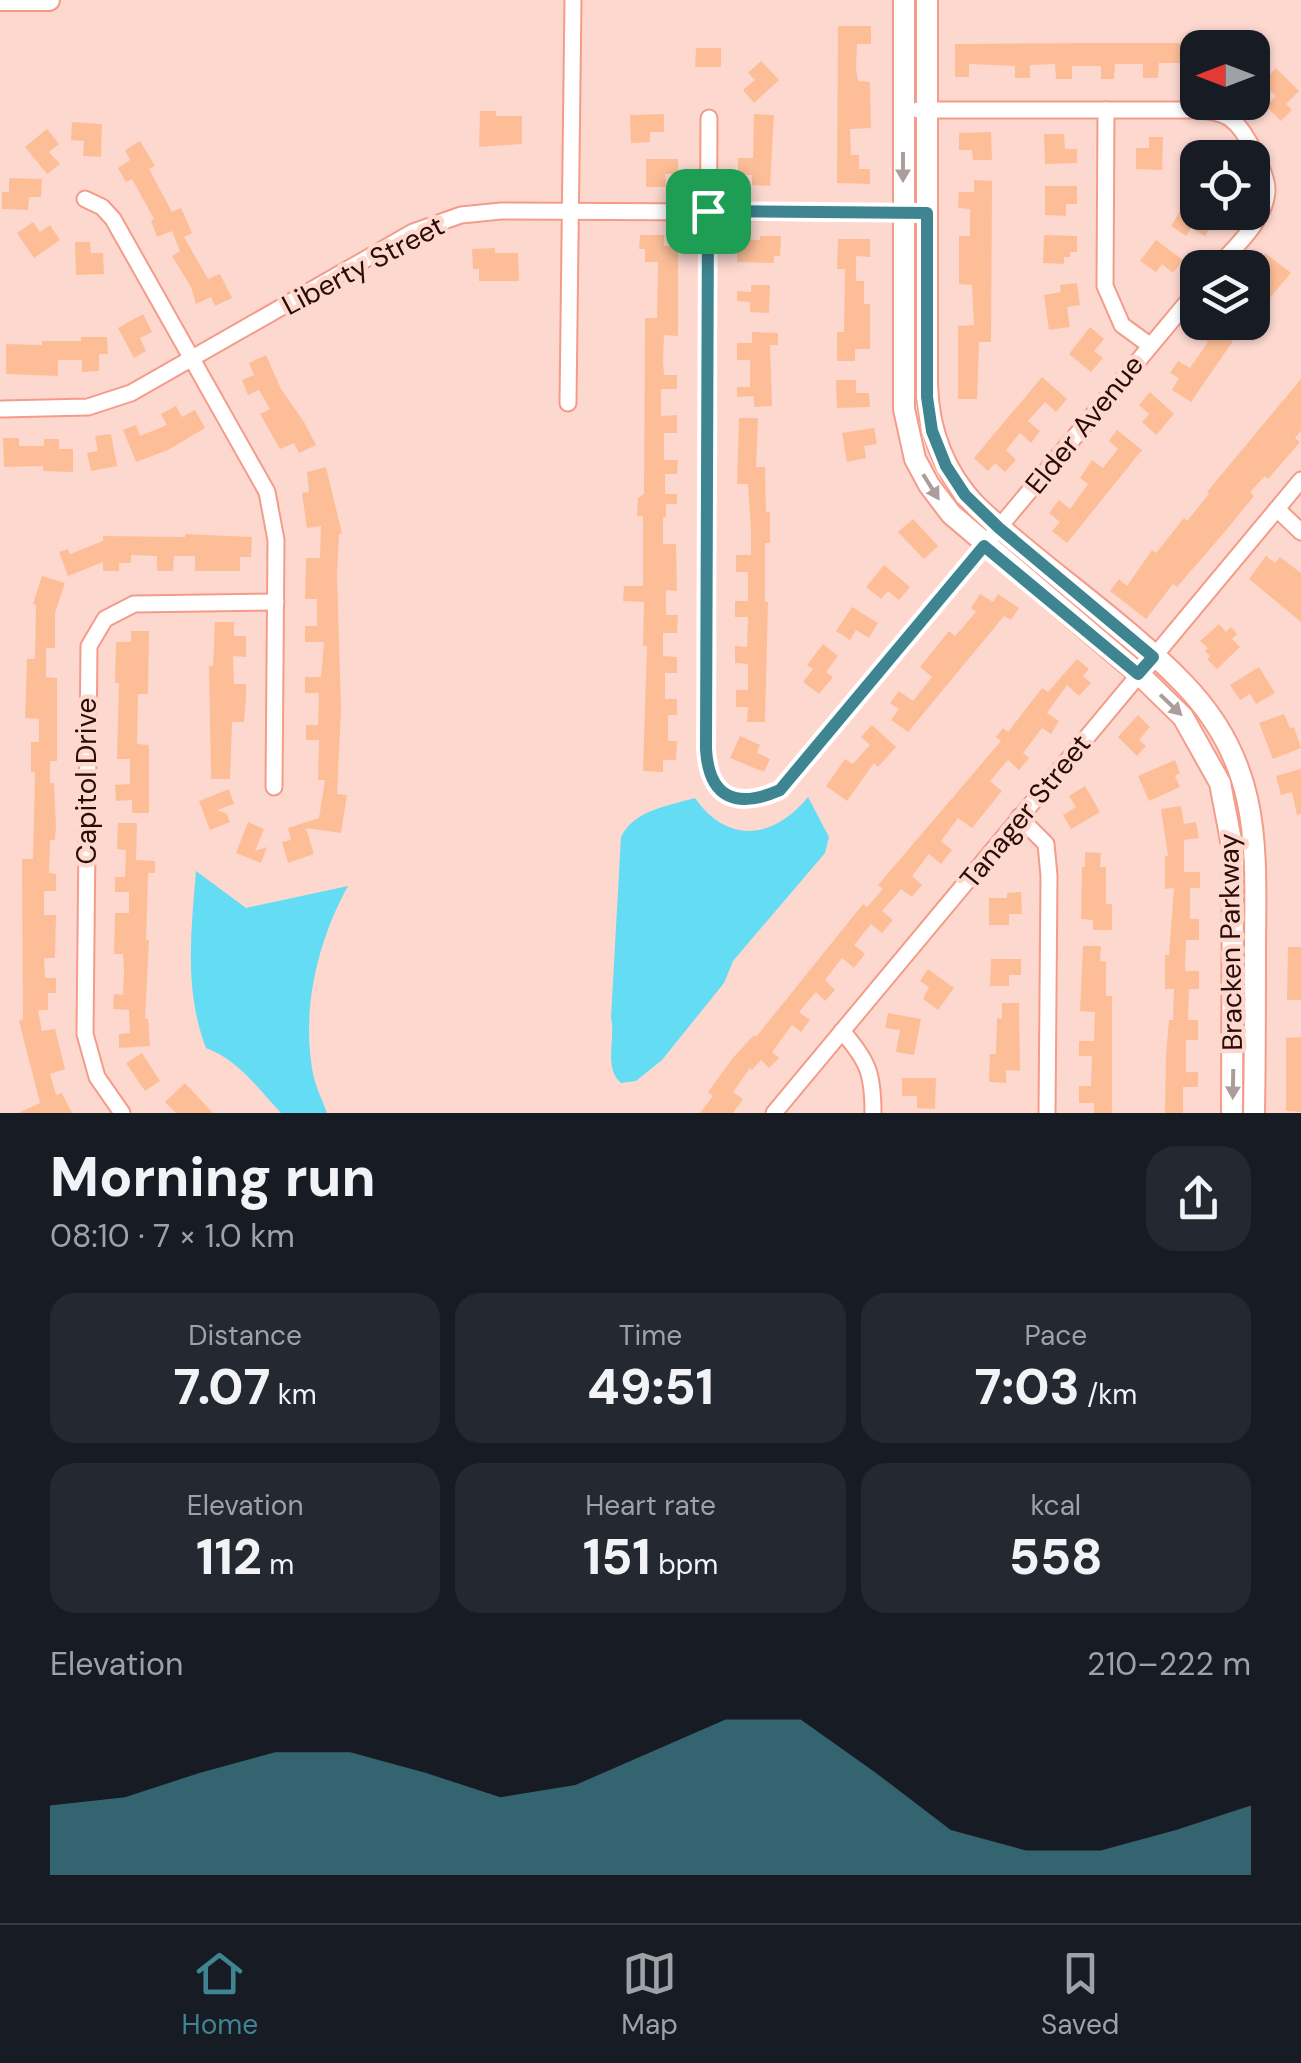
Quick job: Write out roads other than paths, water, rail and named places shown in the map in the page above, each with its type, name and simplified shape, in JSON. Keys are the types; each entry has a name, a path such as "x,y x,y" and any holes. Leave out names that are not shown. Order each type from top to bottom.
{"street":[{"path":"0,0 49,0"},
{"path":"568,403 573,0"},
{"name":"Bracken Parkway","path":"904,0 903,393 910,442 936,496 984,546 1184,717 1220,783 1232,851 1232,1113"},
{"name":"Bracken Parkway","path":"928,0 927,397 932,431 954,482 999,528 1187,687 1230,749 1248,800 1256,852 1254,1113"},
{"path":"904,110 1207,111 1234,121 1259,162 1267,191 1254,224 1232,250"},
{"path":"1106,110 1105,286 1122,325 1148,344"},
{"path":"708,211 709,118"},
{"path":"85,199 102,207 113,219 267,492 276,540 274,786"},
{"name":"Elder Avenue","path":"708,211 707,773 722,794 741,800 780,790 1180,309"},
{"name":"Liberty Street","path":"2,409 98,404 141,388 429,224 479,212 927,213"},
{"name":"Tanager Street","path":"774,1113 1301,480"},
{"path":"1277,509 1301,532"},
{"name":"Capitol Drive","path":"122,1113 98,1078 84,1034 89,646 105,619 134,604 276,602"},
{"path":"1019,817 1046,844 1048,860 1047,1113"},
{"path":"842,1031 865,1058 873,1084 873,1113"}],"water":[{"path":"808,797 829,837 825,853 733,961 724,983 662,1060 636,1081 621,1083 611,1061 611,1018 621,837 643,815 695,798 722,824 751,831 781,821"},
{"path":"196,871 246,908 348,886 328,929 311,998 312,1068 327,1113 281,1113 238,1067 206,1048 192,983"}]}
